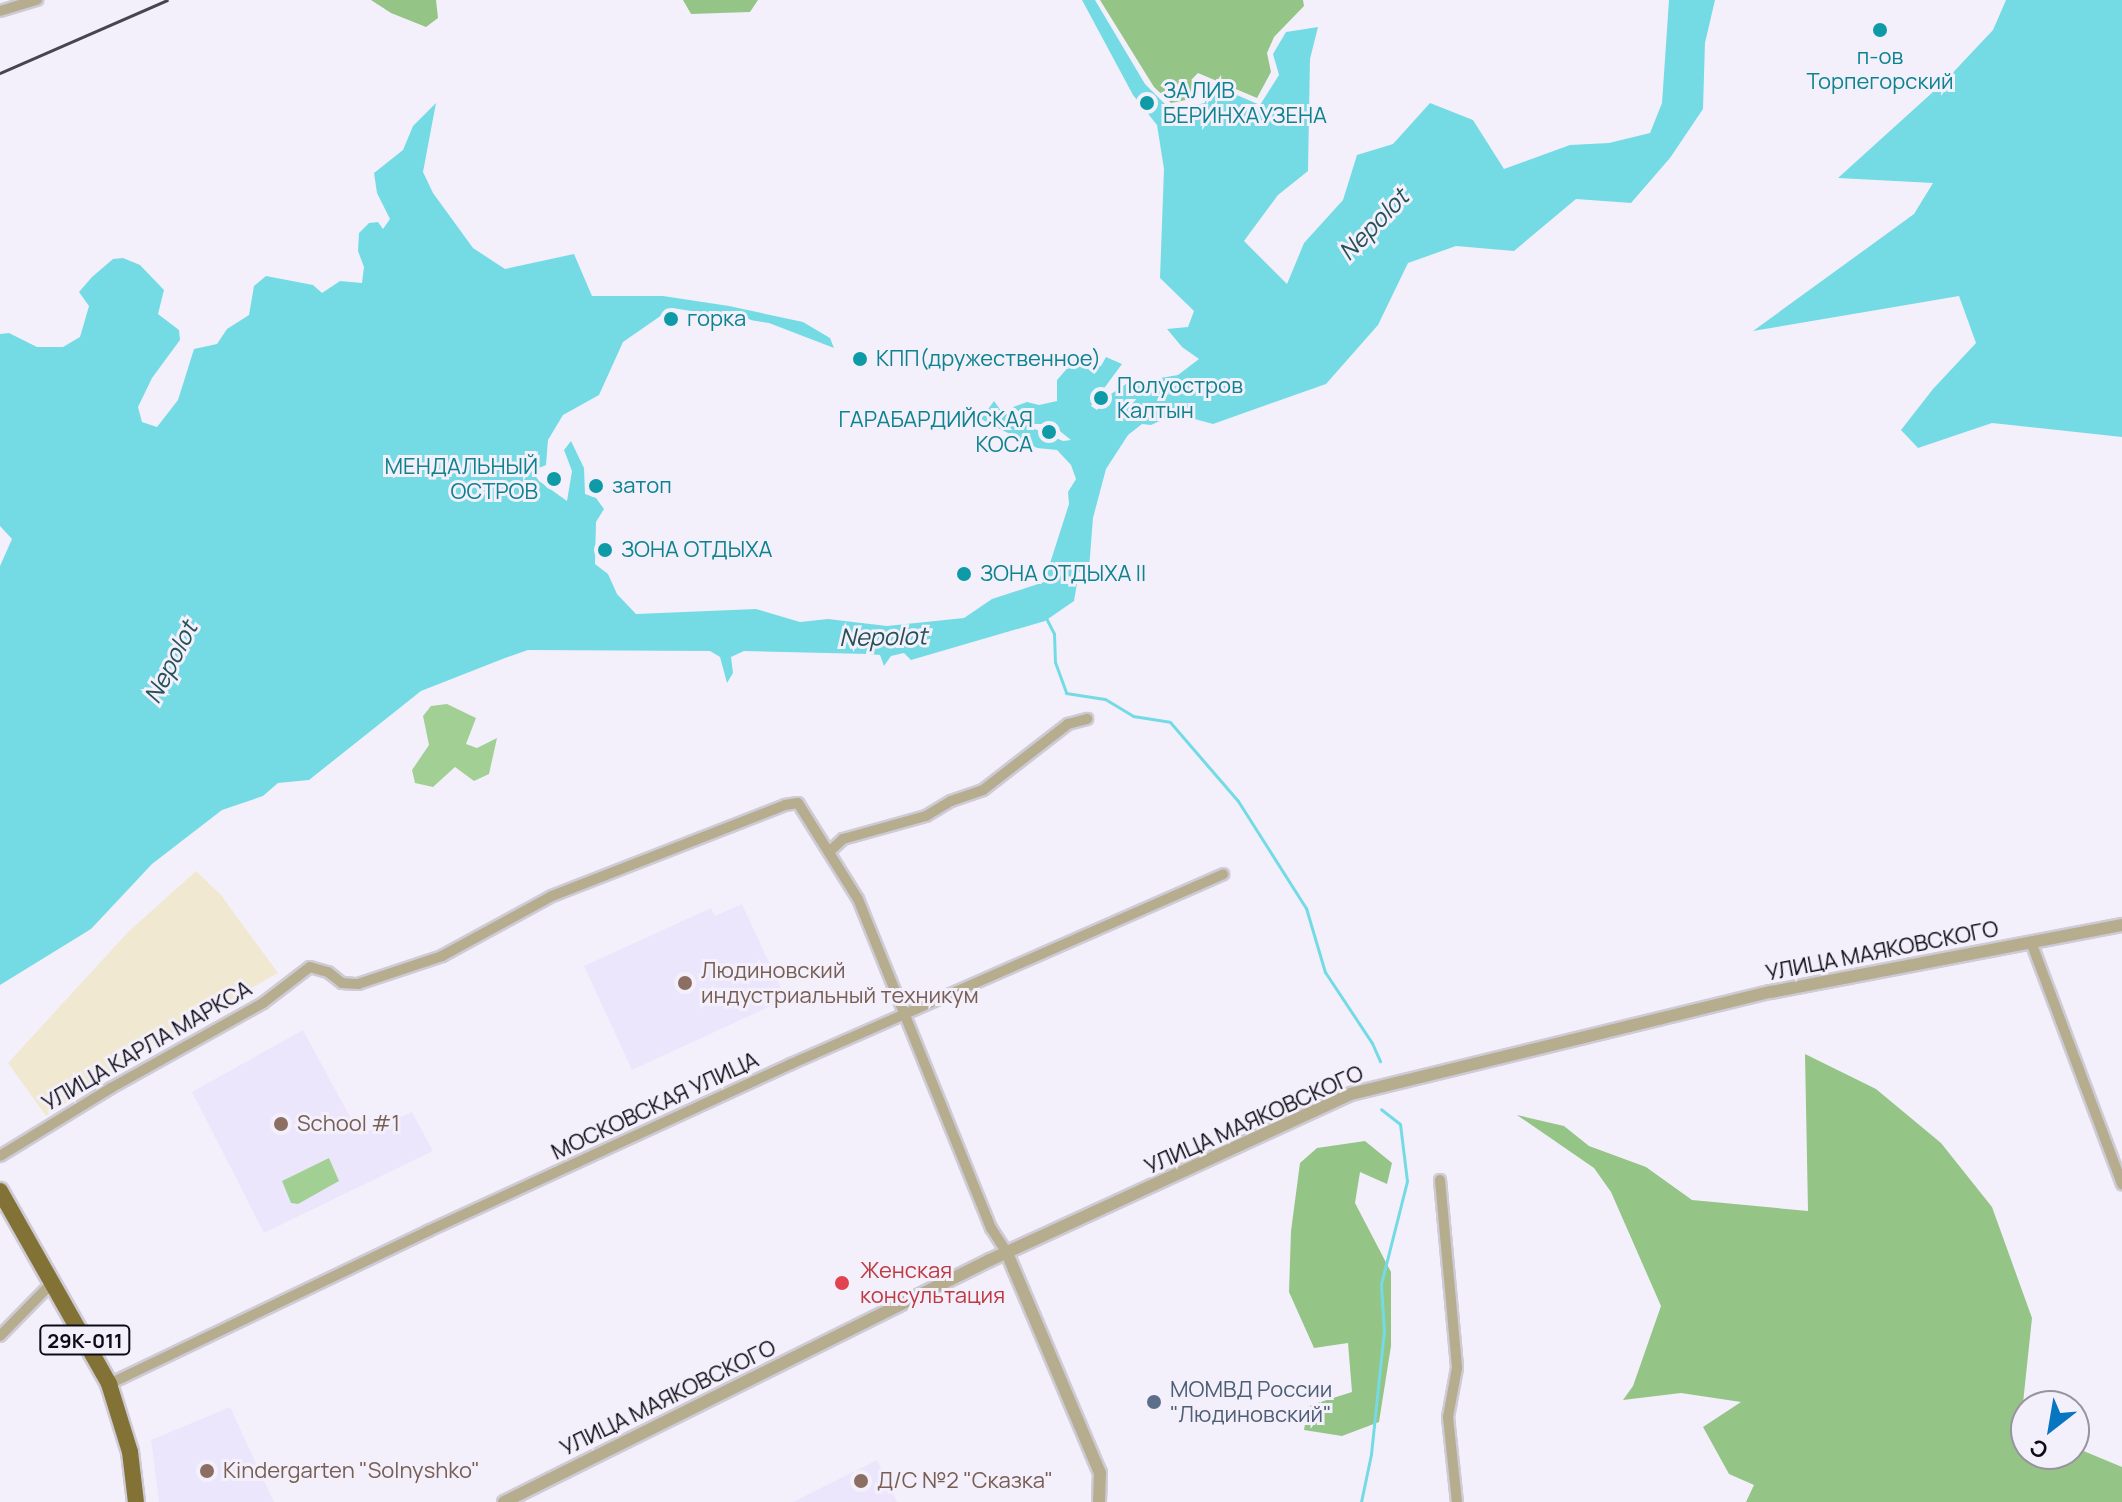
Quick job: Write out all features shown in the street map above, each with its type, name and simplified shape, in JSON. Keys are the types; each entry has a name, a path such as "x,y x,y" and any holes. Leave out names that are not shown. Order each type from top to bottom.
{"main road":[{"name":"29К-011","path":"0,1191 109,1384 130,1452 136,1502"}],"street":[{"path":"0,11 37,0"},
{"path":"1087,719 1068,724 983,790 951,801 926,816 843,839 829,852 858,899 991,1228 1007,1253 1100,1473 1099,1502"},
{"name":"УЛИЦА КАРЛА МАРКСА","path":"0,1156 111,1088 263,1003 310,967 328,972 342,983 358,984 442,956 552,896 785,805 798,803 829,852"},
{"name":"МОСКОВСКАЯ УЛИЦА","path":"109,1384 428,1231 1223,874"},
{"name":"УЛИЦА МАЯКОВСКОГО","path":"504,1502 1007,1253 1351,1094 1771,992 2122,925"},
{"path":"2031,942 2122,1184"},
{"path":"1440,1180 1457,1368 1448,1417 1457,1502"},
{"path":"0,1336 49,1286 56,1288"}],"shaded area":[{"path":"196,871 221,895 278,973 175,1032 46,1116 8,1063 128,932"},
{"name":"Людиновский индустриальный техникум","path":"742,904 786,999 632,1070 584,966 711,908 715,916"},
{"name":"School #1","path":"303,1030 360,1135 412,1112 433,1151 264,1233 192,1092"},
{"name":"Kindergarten \"Solnyshko\"","path":"230,1407 274,1502 159,1502 151,1440"},
{"name":"Д/С №2 \"Сказка\"","path":"877,1460 897,1502 793,1502"}],"green space":[{"path":"371,0 436,0 438,18 426,27 391,13"},
{"path":"683,0 758,0 750,12 691,14"},
{"path":"1100,0 1303,0 1304,6 1274,37 1267,53 1271,72 1257,98 1198,73 1192,79 1196,98 1171,103 1154,87"},
{"path":"447,704 476,718 466,744 477,748 497,738 489,774 474,781 455,767 433,787 415,783 412,770 429,745 423,716 431,706"},
{"path":"1805,1054 1876,1089 1941,1143 1992,1207 2032,1318 2024,1390 2010,1390 2010,1470 2090,1470 2090,1454 2122,1467 2122,1502 1746,1502 1754,1485 1729,1474 1703,1427 1741,1402 1681,1393 1623,1400 1633,1386 1661,1306 1611,1192 1594,1168 1517,1115 1564,1126 1589,1146 1646,1167 1692,1200 1808,1211"},
{"path":"1365,1141 1392,1163 1387,1184 1360,1172 1355,1203 1391,1272 1391,1346 1379,1422 1342,1436 1304,1430 1308,1406 1352,1392 1348,1343 1314,1348 1289,1292 1291,1231 1300,1163 1317,1148"},
{"path":"329,1158 339,1181 298,1204 291,1203 282,1181"}],"water":[{"name":"Nepolot","path":"1082,0 1095,0 1145,84 1171,110 1205,103 1204,81 1260,105 1279,75 1273,54 1286,32 1318,27 1310,59 1308,171 1278,195 1244,241 1287,284 1304,243 1343,200 1357,155 1393,144 1430,103 1473,120 1504,169 1570,145 1609,143 1650,133 1662,103 1669,0 1715,0 1705,43 1703,109 1670,158 1631,203 1576,199 1514,251 1456,246 1408,263 1378,325 1326,384 1213,424 1191,418 1181,411 1151,425 1142,424 1128,435 1106,469 1093,518 1089,569 1079,572 1074,601 1045,621 911,660 904,653 891,656 884,666 880,655 744,651 731,657 733,673 727,683 720,657 710,651 528,650 505,658 421,691 309,780 278,783 263,796 222,810 152,864 91,929 0,985 0,566 12,539 0,526 0,334 9,333 37,347 63,347 80,337 89,306 79,292 92,277 113,259 123,258 140,265 164,290 158,314 179,330 180,340 152,378 138,407 142,422 157,427 178,400 194,349 217,344 227,329 249,315 254,286 266,276 313,285 322,293 340,281 362,283 364,267 358,251 359,233 369,223 378,222 383,229 390,219 377,193 374,173 403,150 413,126 436,103 423,172 433,193 473,248 505,269 574,254 592,296 663,296 729,306 803,322 830,338 834,348 769,323 672,308 623,342 599,395 563,415 548,440 546,465 532,471 539,481 567,501 572,471 564,450 571,441 584,468 585,494 596,498 604,509 596,522 595,564 608,574 617,594 636,614 756,609 800,622 828,619 887,626 964,618 992,599 1044,582 1069,504 1068,492 1076,479 1071,465 1057,450 1037,448 981,419 994,401 1002,412 1030,427 1063,441 1071,440 1051,424 1035,424 1013,407 1027,402 1039,405 1057,401 1057,380 1078,356 1087,365 1101,366 1106,357 1122,364 1091,406 1097,410 1105,398 1126,384 1178,375 1199,359 1182,347 1167,329 1188,327 1194,311 1160,278 1164,169 1157,125 1133,95"},
{"path":"2006,0 2122,0 2122,437 1992,423 1918,448 1901,430 1933,389 1976,343 1959,296 1753,331 1914,214 1933,183 1838,178 1944,82 1993,30"}],"waterway":[{"path":"1046,618 1054,634 1055,662 1066,693 1105,699 1133,716 1170,722 1238,801 1306,908 1325,972 1372,1043 1380,1061"},
{"path":"1361,1502 1371,1454 1384,1331 1381,1284 1407,1181 1400,1124 1381,1109"}],"railway":[{"path":"0,73 167,0"}],"place":[{"name":"п-ов Торпегорский","path":"1880,30"},
{"name":"ЗАЛИВ БЕРИНХАУЗЕНА","path":"1147,103"},
{"name":"горка","path":"671,319"},
{"name":"КПП(дружественное)","path":"860,359"},
{"name":"Полуостров Калтын","path":"1101,398"},
{"name":"ГАРАБАРДИЙСКАЯ КОСА","path":"1049,432"},
{"name":"МЕНДАЛЬНЫЙ ОСТРОВ","path":"554,479"},
{"name":"затоп","path":"596,486"},
{"name":"ЗОНА ОТДЫХА","path":"605,550"},
{"name":"ЗОНА ОТДЫХА II","path":"964,574"},
{"name":"Людиновский индустриальный техникум","path":"685,983"},
{"name":"School #1","path":"281,1124"},
{"name":"Женская консультация","path":"842,1283"},
{"name":"МОМВД России \"Людиновский\"","path":"1154,1402"},
{"name":"Kindergarten \"Solnyshko\"","path":"207,1471"},
{"name":"Д/С №2 \"Сказка\"","path":"861,1481"}]}
